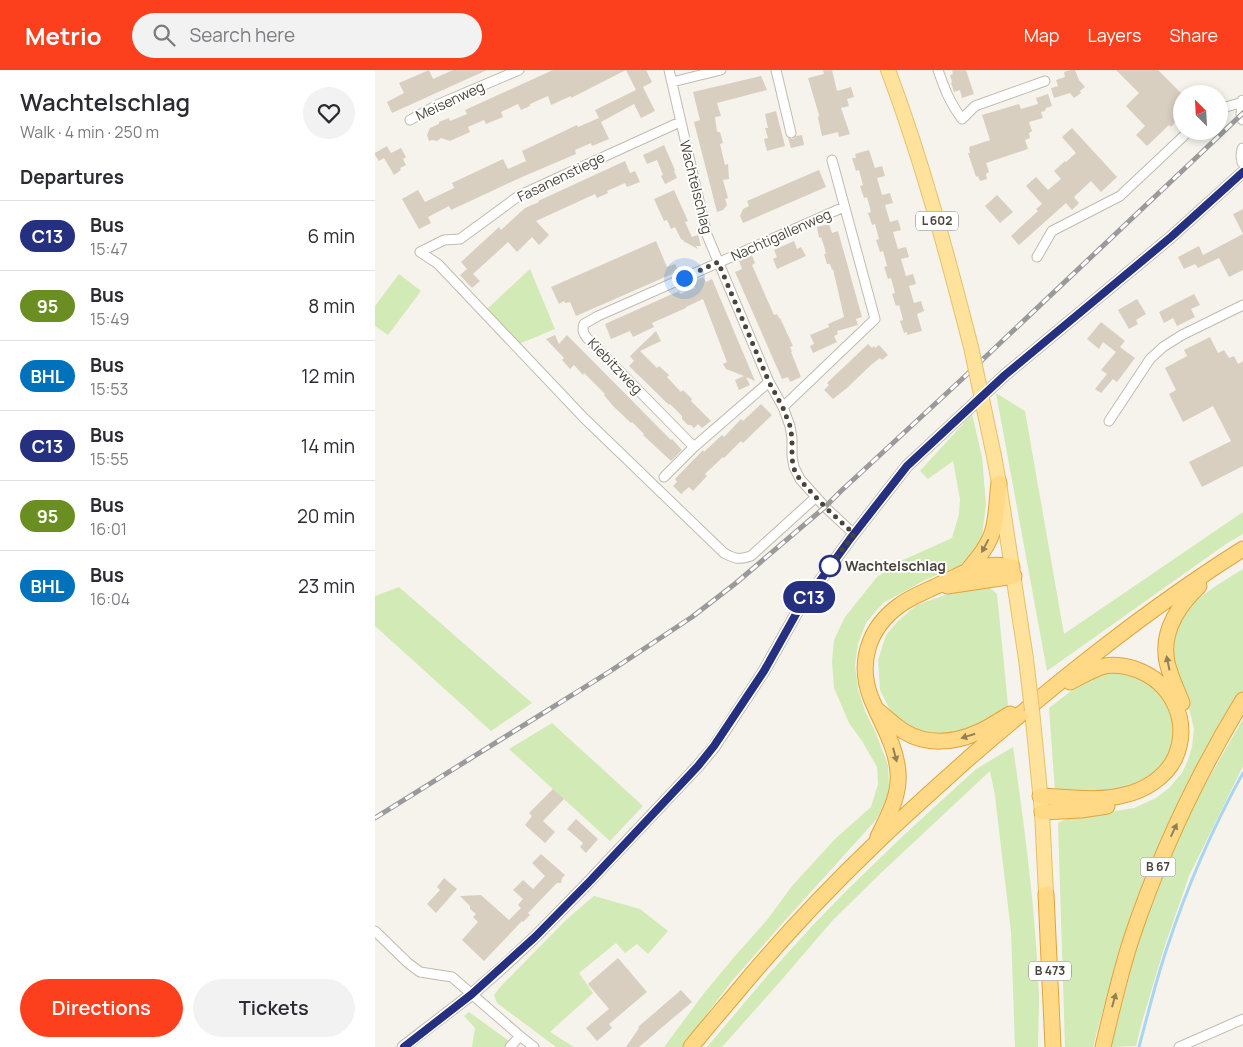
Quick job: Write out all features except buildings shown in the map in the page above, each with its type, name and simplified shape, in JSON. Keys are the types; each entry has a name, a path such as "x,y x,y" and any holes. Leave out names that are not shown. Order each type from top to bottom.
{"highway":[{"path":"969,570 986,546 993,530 999,483"},
{"path":"691,1047 796,924 874,844 931,792 1037,699 1132,626 1243,549"},
{"path":"1042,812 1081,810 1127,803 1151,793 1167,781 1179,764 1186,748 1188,731 1186,714 1167,662 1167,634 1179,608 1193,591 1229,558"},
{"path":"874,844 893,806 899,774 892,745 867,688 865,673 866,657 876,628 892,611 910,599 969,570 991,565 1002,565 1013,572"},
{"path":"931,589 1013,572"},
{"path":"877,710 913,737 947,742 977,733 1026,704 1102,667 1118,666 1143,672 1156,680 1171,696 1179,719 1181,733 1174,759 1163,775 1143,789 1125,795 1107,798 1040,796"},
{"name":"B 67","path":"1103,1047 1132,938 1153,877 1195,786 1219,739 1243,700"},
{"name":"B 473","path":"1046,894 1053,1047"}],"main road":[{"name":"L 602","path":"888,70 919,161 971,347 994,456 1013,572"},
{"name":"B 473","path":"1013,572 1036,744 1046,894"}],"street":[{"name":"Meisenweg","path":"409,120 439,104 519,70"},
{"name":"Wachtelschlag","path":"669,70 707,235 769,382 790,426 793,467 800,480 854,534"},
{"path":"671,82 721,70"},
{"path":"775,70 791,133"},
{"path":"938,70 945,92 951,104 962,118 975,106 1045,80"},
{"path":"1228,106 1243,101 1241,114 1243,119"},
{"name":"Fasanenstiege","path":"680,122 520,195 461,239 444,240 420,252 439,264 584,418 724,553 734,558 742,559 751,556 816,497"},
{"path":"1037,257 1052,231 1120,196 1179,140"},
{"path":"1243,149 1243,162"},
{"name":"Nachtigallenweg","path":"783,408 875,319 832,160"},
{"path":"403,1047 472,994 535,937 709,753 764,671 796,614 854,534 907,466 1005,375 1171,237 1243,172"},
{"name":"Nachtigallenweg","path":"718,262 844,206"},
{"name":"Kiebitzweg","path":"694,447 583,334 582,329 589,320 718,262"},
{"path":"1109,421 1150,359 1163,347 1182,335 1243,305"},
{"path":"664,477 694,447 769,382"},
{"path":"375,931 420,972 452,977 534,1047"},
{"path":"1179,1047 1243,1018"},
{"path":"511,1047 520,1036"}],"green space":[{"path":"530,269 555,329 519,344 487,309"},
{"path":"399,274 421,291 388,335 375,326 375,306"},
{"path":"996,393 1025,411 1064,634 1243,512 1243,534 1226,544 1047,671"},
{"path":"972,414 982,457 986,504 982,536 975,553 962,565 925,580 883,603 866,623 858,644 855,665 858,689 865,711 888,765 888,799 876,820 732,981 682,1047 664,1047 705,992 767,920 792,886 835,839 871,807 878,784 877,767 849,723 834,688 832,661 834,640 845,617 877,577 901,561 952,538 959,514 960,499 953,461 928,479 920,471"},
{"path":"1243,569 1243,692 1229,712 1181,796 1144,882 1119,950 1093,1047 1065,1047 1058,823 1066,819 1134,808 1156,798 1169,788 1182,773 1192,747 1194,729 1190,712 1176,680 1170,641 1186,608 1214,587"},
{"path":"399,587 532,703 491,731 375,626 375,596"},
{"path":"989,587 997,594 1008,705 1005,710 959,731 937,734 908,726 891,712 880,690 878,660 886,635 898,621 917,605 945,595"},
{"path":"1106,672 1122,672 1141,678 1165,698 1173,714 1175,734 1170,757 1153,775 1132,789 1101,795 1055,791 1049,708 1084,681"},
{"path":"1243,719 1243,766 1189,876 1164,948 1136,1046 1111,1047 1141,932 1190,811"},
{"path":"552,723 643,806 610,841 509,749"},
{"path":"1013,747 1033,903 1039,997 1038,1047 1015,1047 1011,932 995,796 990,771 833,920 722,1047 707,1047 767,976 847,890 976,769"},
{"path":"594,896 640,909 668,931 648,954 637,944 625,953 616,943 579,973 593,993 550,1032 574,1047 556,1047 497,1003 494,995 567,919"},
{"path":"469,1012 509,1041 505,1047 472,1047 475,1028 464,1016"}],"waterway":[{"path":"1139,1047 1159,972 1183,903 1211,837 1243,773"}],"railway":[{"path":"375,818 609,672 692,617 736,583 825,507 1243,113"}],"bus line":[{"name":"C13","path":"404,1047 472,994 535,937 698,766 714,746 764,671 796,614 850,539 907,466 1005,375 1171,237 1243,172"}],"place":[{"name":"Wachtelschlag","path":"830,566"}],"route":[{"path":"684,278 718,262 769,382 790,426 793,467 800,480 854,534 830,566"}]}
